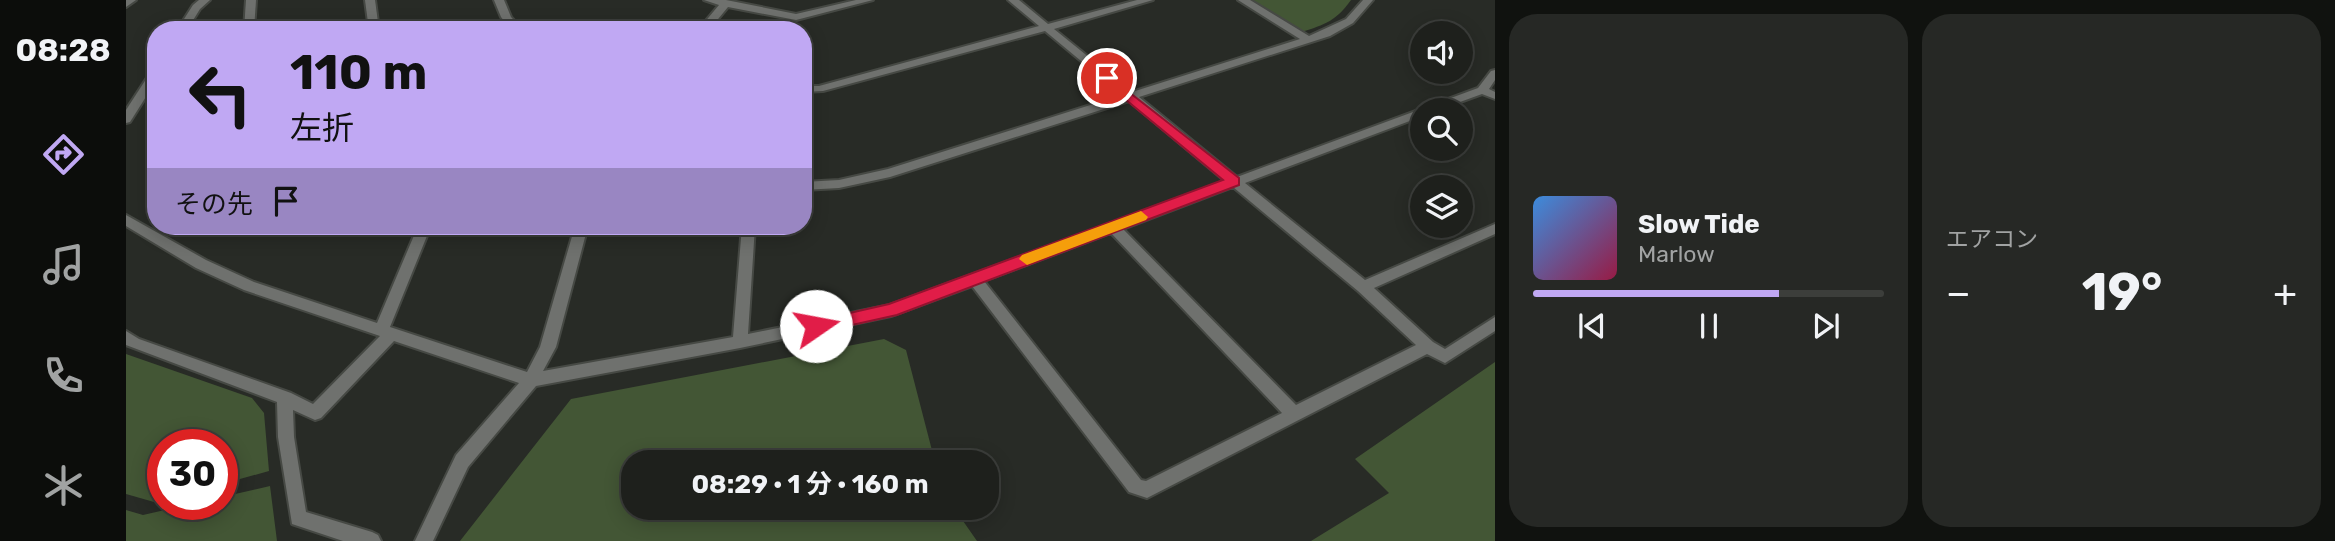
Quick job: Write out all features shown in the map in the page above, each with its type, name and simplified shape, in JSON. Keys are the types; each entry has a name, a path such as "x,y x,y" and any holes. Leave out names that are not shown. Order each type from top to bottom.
{"street":[{"path":"126,4 131,0"},
{"path":"187,21 196,7 205,0"},
{"path":"250,21 251,0"},
{"path":"370,0 373,21"},
{"path":"499,0 509,21"},
{"path":"709,0 796,17 868,0"},
{"path":"1013,0 1363,287 1428,346 1445,357 1495,323"},
{"path":"812,89 1148,0"},
{"path":"1243,0 1308,40"},
{"path":"812,186 839,184 890,173 1127,95 1333,32 1354,20 1368,0"},
{"path":"711,21 726,3"},
{"path":"1460,98 1482,90 1495,73"},
{"path":"126,119 147,86"},
{"path":"1482,90 1495,96"},
{"path":"152,235 201,264 249,286 531,380 740,342 891,310 1410,117"},
{"path":"126,220 147,232"},
{"path":"1113,227 1294,414"},
{"path":"1363,287 1495,229"},
{"path":"126,337 134,343 285,398 315,413 386,331 422,235"},
{"path":"424,541 462,461 531,380 548,347 579,235"},
{"path":"740,342 747,235"},
{"path":"975,279 1135,486 1147,490 1428,346"},
{"path":"285,398 286,437 298,518 372,541"}],"green space":[{"path":"1250,0 1351,0 1330,21 1301,32"},
{"path":"884,339 906,350 932,450 621,450 621,520 962,520 977,541 460,541 571,399"},
{"path":"126,354 252,398 264,413 269,471 238,480 238,429 147,429 147,500 126,494"},
{"path":"1495,362 1495,541 1311,541 1389,493 1355,459"},
{"path":"270,486 277,541 126,541 126,510 147,514 147,520 238,520 238,493"}],"slow traffic":[{"path":"1027,259 1141,217"}],"route":[{"path":"816,326 891,310 1234,182 1107,78"}]}
